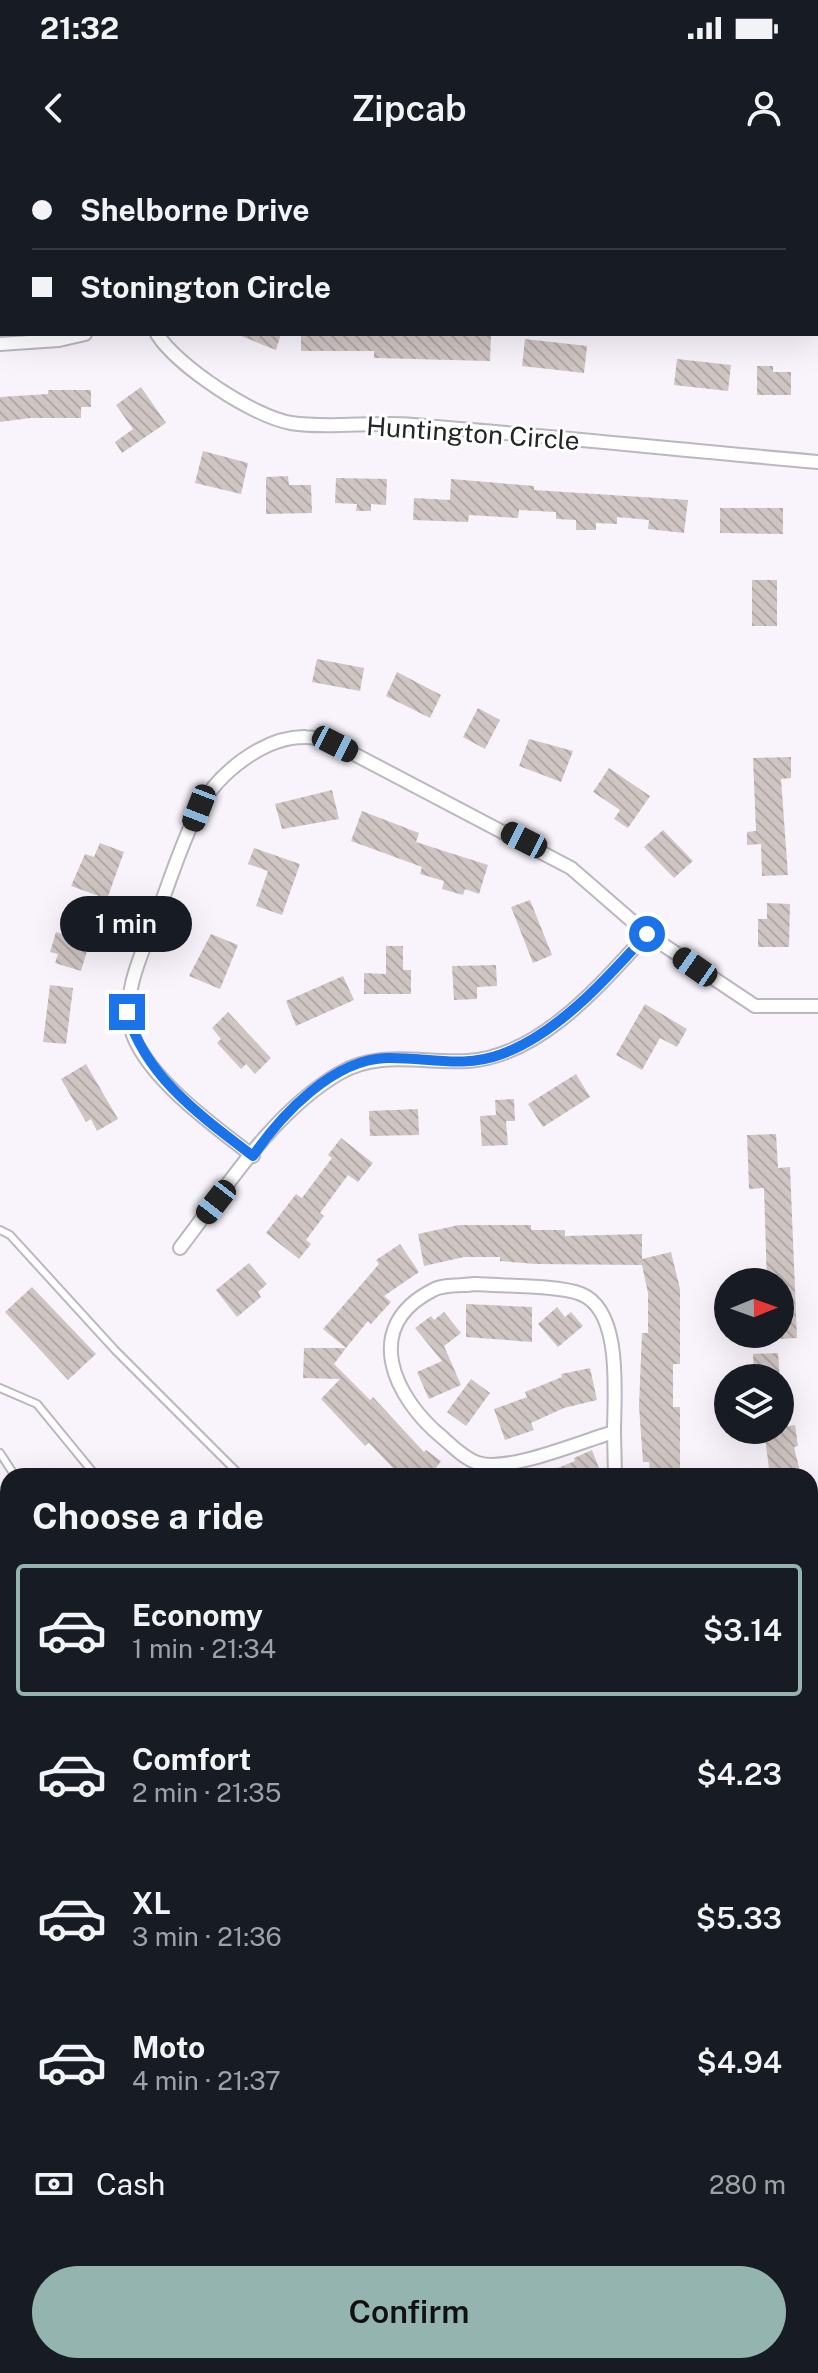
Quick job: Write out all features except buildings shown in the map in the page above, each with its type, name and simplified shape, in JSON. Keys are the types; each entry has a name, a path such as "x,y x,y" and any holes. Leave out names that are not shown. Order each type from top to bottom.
{"street":[{"path":"0,344 76,336"},
{"name":"Huntington Circle","path":"158,336 165,348 206,379 268,416 291,423 408,424 818,462"},
{"path":"253,1156 176,1092 150,1062 134,1037 127,1012 146,943 199,808 224,777 254,752 281,741 306,737 335,744 571,868 647,934 755,1006 818,1006"},
{"path":"180,1248 273,1127 339,1073 364,1062 387,1058 427,1063 472,1061 502,1054 533,1039 568,1012 647,934"},
{"path":"614,1432 505,1464 478,1463 428,1426 401,1391 388,1360 394,1330 411,1306 435,1288 475,1284 581,1294 601,1311 613,1342 615,1468"}],"lane":[{"path":"0,1230 10,1235 115,1350 233,1468"},
{"path":"0,1388 37,1404 89,1468"}],"route":[{"path":"127,1012 134,1037 150,1062 176,1092 253,1156 273,1127 314,1091 339,1073 364,1062 387,1058 427,1063 472,1061 502,1054 533,1039 568,1012 647,934"}]}
